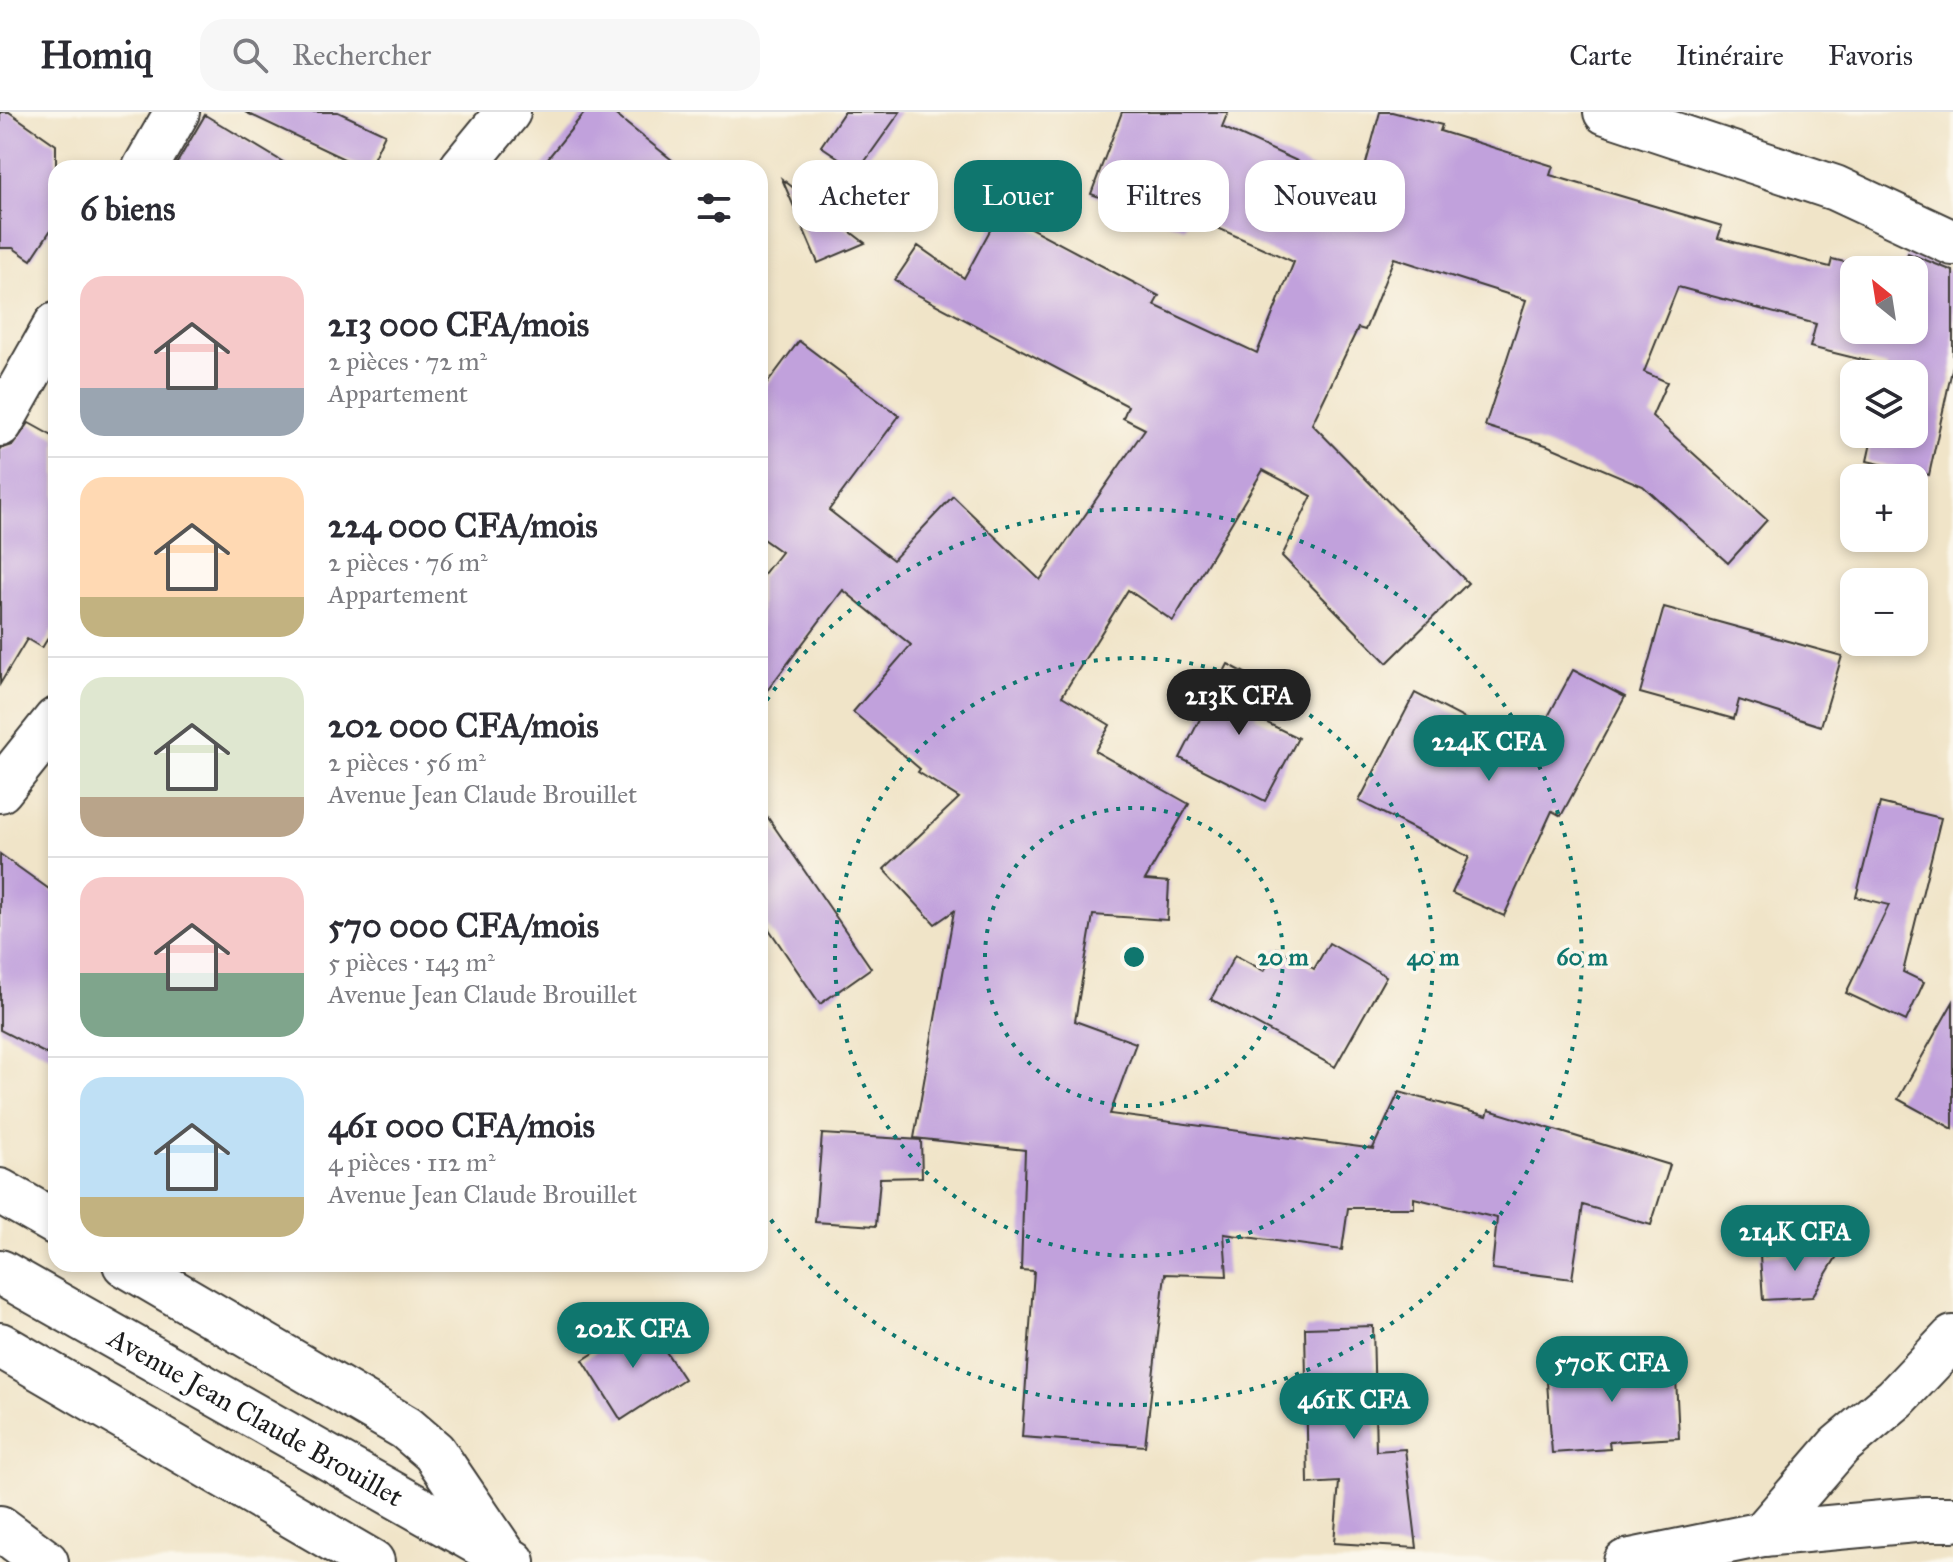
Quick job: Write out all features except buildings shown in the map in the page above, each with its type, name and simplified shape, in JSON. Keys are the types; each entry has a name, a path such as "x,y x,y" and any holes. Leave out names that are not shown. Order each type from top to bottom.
{"street":[{"path":"150,160 177,112"},
{"path":"469,160 508,112"},
{"path":"1606,112 1835,188 1953,243"},
{"path":"0,424 48,339"},
{"path":"0,790 48,730"},
{"path":"0,1191 48,1218"},
{"name":"Avenue Jean Claude Brouillet","path":"0,1272 510,1560"},
{"path":"139,1272 406,1428 434,1452 510,1560"},
{"path":"1763,1534 1839,1446 1896,1398 1953,1338"},
{"path":"0,1345 372,1562"},
{"path":"1626,1562 1763,1534 1953,1519"},
{"path":"0,1528 46,1562"}]}
